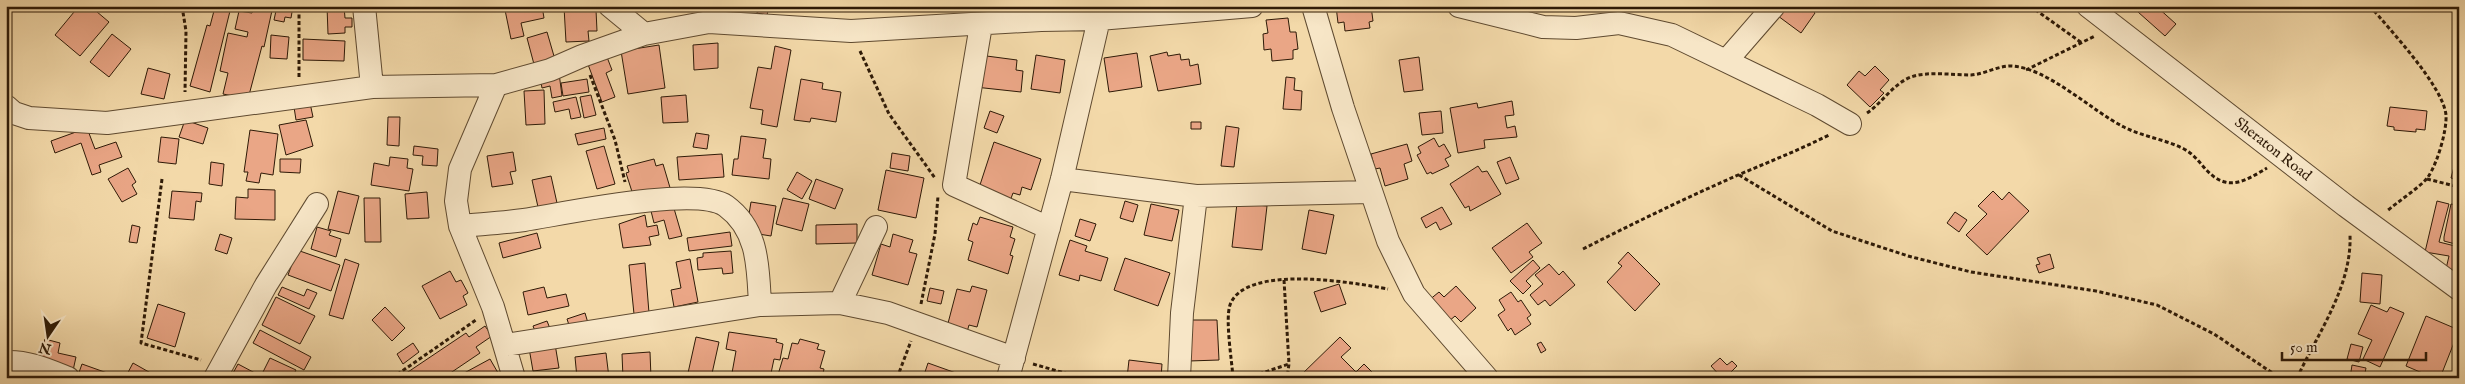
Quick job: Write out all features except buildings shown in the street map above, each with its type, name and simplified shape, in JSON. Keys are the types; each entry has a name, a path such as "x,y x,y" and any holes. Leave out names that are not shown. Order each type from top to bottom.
{"street":[{"path":"364,6 372,87"},
{"path":"610,6 644,34"},
{"path":"6,106 14,113 29,118 107,122 185,113 299,95 372,87 496,85 550,70 582,56 644,34 708,14 851,31 981,25 1102,13 1252,6"},
{"path":"1313,6 1342,108 1388,241 1414,294 1487,378"},
{"path":"1460,6 1543,27 1576,28 1620,14 1672,34 1727,60 1816,104 1850,124"},
{"path":"1727,60 1774,6"},
{"path":"506,345 760,305 840,303 864,307 917,324 1011,368 1062,179 1102,13"},
{"name":"Sheraton Road","path":"2102,14 2346,206 2459,290"},
{"path":"981,25 953,181 954,185 1049,228"},
{"path":"496,85 460,169 456,200 460,226 493,307 506,345 514,378"},
{"path":"1062,179 1196,196 1371,192"},
{"path":"1179,378 1182,313 1196,196"},
{"path":"460,226 523,220 625,202 708,199 724,205 739,218 749,232 757,254 760,305"},
{"path":"218,371 266,284 317,204"},
{"path":"840,303 876,227"},
{"path":"6,362 16,362 41,368 68,378"}],"path":[{"path":"182,6 186,31 185,113"},
{"path":"299,6 299,95"},
{"path":"2030,6 2082,43"},
{"path":"2370,6 2421,68 2438,93 2446,115 2443,140 2427,179 2371,224"},
{"path":"2026,70 2082,43 2102,14"},
{"path":"851,31 873,83 889,114 936,180"},
{"path":"582,56 616,140 624,177 625,202"},
{"path":"1583,249 1738,175 1789,155 1850,124 1879,106 1897,86 1910,78 1924,75 1981,74 2000,67 2014,66 2026,70 2063,87 2126,128 2185,149 2196,157 2211,176 2226,182 2239,182 2285,158"},
{"path":"1738,175 1769,196 1832,231 1908,256 1971,272 2096,290 2157,304 2214,334 2280,378"},
{"path":"162,179 141,344 218,371"},
{"path":"2427,179 2459,187"},
{"path":"898,378 917,324 935,234 937,187"},
{"path":"2297,378 2344,278 2350,250 2346,206"},
{"path":"1233,378 1230,306 1238,293 1259,283 1284,280 1332,280 1414,294"},
{"path":"1284,280 1289,364 1287,378"},
{"path":"392,378 493,307"},
{"path":"1247,378 1289,364"},
{"path":"1011,368 1082,378"}]}
